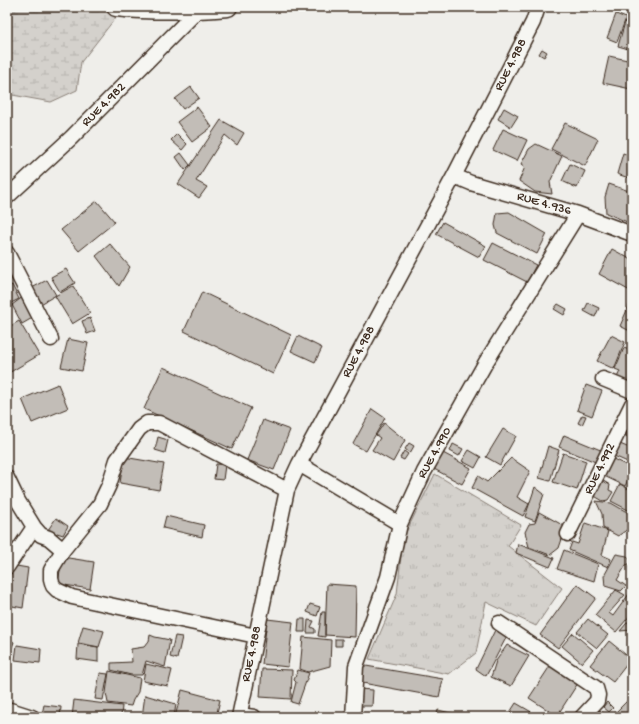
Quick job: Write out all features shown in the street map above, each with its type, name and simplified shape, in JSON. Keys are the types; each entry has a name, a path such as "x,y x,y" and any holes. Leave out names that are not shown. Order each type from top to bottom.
{"main road":[{"path":"116,7 199,9 228,7"}],"street":[{"name":"RUE 4.988","path":"239,716 287,490 299,464 454,176 533,22 538,7"},
{"name":"RUE 4.982","path":"7,197 71,138 199,9"},
{"name":"RUE 4.936","path":"454,176 478,185 578,214 632,234"},
{"name":"RUE 4.990","path":"353,717 356,666 388,577 400,524 424,472 486,362 578,214"},
{"path":"7,253 50,339"},
{"path":"603,379 632,391"},
{"name":"RUE 4.992","path":"568,534 632,404"},
{"path":"256,636 72,597 64,594 53,586 50,579 51,570 62,550 100,504 110,486 117,460 139,429 146,423 159,423 287,490"},
{"path":"299,464 400,524"},
{"path":"7,478 34,527 41,535 49,538 62,550"},
{"path":"7,567 34,527"},
{"path":"498,623 596,688 598,695 597,701 582,717"},
{"path":"7,710 32,717"},
{"path":"239,716 254,717"}],"green space":[{"path":"7,7 124,7 81,62 77,90 51,102 7,94"},
{"path":"435,474 521,525 508,546 562,588 536,626 486,602 476,653 449,674 369,659 397,594 403,538"}],"building":[{"path":"616,14 626,18 617,42 607,38"},
{"path":"626,19 632,21 632,50 618,46"},
{"path":"542,49 547,52 544,57 539,54"},
{"path":"609,56 632,61 631,89 603,83"},
{"path":"191,87 199,98 183,109 175,99"},
{"path":"197,107 212,127 192,142 177,122"},
{"path":"504,108 518,116 511,127 498,119"},
{"path":"221,120 244,133 237,145 225,135 196,181 207,187 199,198 178,184"},
{"path":"565,123 598,139 585,166 551,149"},
{"path":"503,129 527,140 517,161 493,150"},
{"path":"177,134 187,144 182,150 171,140"},
{"path":"536,144 562,156 550,182 552,194 535,192 519,181 525,167 521,164 529,149"},
{"path":"632,150 632,179 617,174 623,153 628,155"},
{"path":"181,153 190,165 185,170 176,157"},
{"path":"570,164 585,171 577,188 562,181"},
{"path":"609,184 632,192 632,224 606,213 605,197"},
{"path":"97,201 115,222 79,251 61,230"},
{"path":"509,212 547,234 537,254 497,233 495,225 497,213"},
{"path":"443,222 486,246 479,257 436,234"},
{"path":"493,243 536,265 527,282 484,260"},
{"path":"110,244 130,267 119,286 96,256"},
{"path":"612,249 632,260 632,292 599,274"},
{"path":"66,269 75,283 60,292 51,277"},
{"path":"47,280 56,295 39,305 30,289"},
{"path":"12,285 19,299 7,305 7,287"},
{"path":"73,286 90,313 72,324 55,296"},
{"path":"202,292 291,335 273,374 184,331"},
{"path":"24,296 34,317 22,324 12,305"},
{"path":"632,301 632,332 620,326"},
{"path":"588,303 599,308 595,317 584,311"},
{"path":"558,304 567,309 564,315 554,309"},
{"path":"90,318 95,331 87,334 82,321"},
{"path":"19,321 39,355 7,374 7,328"},
{"path":"611,335 625,342 614,369 597,361"},
{"path":"298,336 322,348 315,362 291,351"},
{"path":"68,339 88,343 82,371 61,367"},
{"path":"624,348 632,351 632,388 615,382 620,371 615,369"},
{"path":"163,367 251,408 232,449 144,409"},
{"path":"58,384 68,408 32,423 22,399"},
{"path":"586,385 602,391 592,416 577,410"},
{"path":"372,409 385,418 366,451 353,444"},
{"path":"582,415 586,416 582,425 578,423"},
{"path":"263,420 290,430 274,470 247,460"},
{"path":"632,422 632,439 626,436"},
{"path":"384,423 405,440 393,462 372,450 380,438 376,435"},
{"path":"503,429 516,436 500,465 486,457"},
{"path":"564,435 603,451 598,463 559,447"},
{"path":"158,437 168,440 165,453 155,450"},
{"path":"409,443 414,446 410,453 405,449"},
{"path":"453,444 463,449 459,456 450,451"},
{"path":"620,444 632,449 632,464 614,456"},
{"path":"548,446 559,450 550,481 539,478"},
{"path":"469,450 481,457 475,468 462,461"},
{"path":"404,451 408,454 404,460 400,458"},
{"path":"443,453 471,468 462,484 434,469"},
{"path":"563,453 586,461 577,490 553,482"},
{"path":"124,457 164,464 159,490 120,483"},
{"path":"609,457 632,468 632,472 625,486 600,474"},
{"path":"511,458 530,471 517,497 529,504 523,516 472,488 478,476 487,482"},
{"path":"216,464 225,465 223,480 214,479"},
{"path":"600,479 610,485 609,490 613,492 608,500 603,501 591,494"},
{"path":"620,484 632,491 632,512 611,501"},
{"path":"535,487 544,494 535,521 525,517"},
{"path":"596,501 611,503 632,515 632,521 628,529 618,536 603,528 602,514"},
{"path":"539,512 566,527 559,548 550,555 529,547 525,532 529,524 535,523"},
{"path":"166,516 204,525 202,537 163,528"},
{"path":"56,518 68,526 63,535 57,533 56,535 48,530"},
{"path":"585,523 608,531 602,555 611,559 608,567 569,550 572,542 578,544"},
{"path":"518,544 554,558 550,567 516,553"},
{"path":"564,550 598,564 594,581 557,569"},
{"path":"616,554 627,556 632,561 632,563 626,565 617,580 626,586 621,591 605,586 604,576"},
{"path":"62,557 94,562 90,589 58,584"},
{"path":"11,565 28,568 23,608 7,605"},
{"path":"327,584 356,586 355,637 325,635"},
{"path":"577,584 596,598 558,648 540,635"},
{"path":"616,590 625,595 609,613 613,616 629,594 632,596 632,613 616,632 595,615"},
{"path":"310,604 320,607 317,616 307,612"},
{"path":"322,612 325,612 325,637 318,636"},
{"path":"632,617 632,630 620,631"},
{"path":"267,619 293,622 288,667 262,664"},
{"path":"299,619 305,619 305,632 298,632"},
{"path":"588,619 608,635 597,648 577,632"},
{"path":"308,620 314,621 311,627 315,629 315,633 307,633"},
{"path":"83,626 104,631 99,647 78,643"},
{"path":"495,630 507,636 486,676 476,669"},
{"path":"573,633 593,650 582,663 562,646"},
{"path":"150,635 170,640 165,667 146,661 142,675 131,675 111,670 111,663 132,662 131,649 144,647 149,641"},
{"path":"175,636 182,637 177,659 170,657"},
{"path":"303,637 331,640 330,666 308,672 300,669"},
{"path":"7,639 14,642 7,661"},
{"path":"335,639 342,639 342,646 335,646"},
{"path":"609,641 631,659 613,682 590,665"},
{"path":"78,644 98,647 98,662 77,659"},
{"path":"17,645 41,649 40,663 15,660"},
{"path":"507,645 529,656 511,686 491,677 496,661"},
{"path":"146,664 172,670 168,686 143,681"},
{"path":"360,665 443,679 439,697 357,682"},
{"path":"550,666 578,683 557,716 529,698"},
{"path":"262,669 292,670 291,699 260,697"},
{"path":"298,670 309,673 298,704 291,702 296,682 294,680"},
{"path":"109,671 140,678 138,692 131,706 108,703 106,693"},
{"path":"100,673 108,674 103,700 95,699"},
{"path":"359,689 373,690 372,706 359,706"},
{"path":"182,690 220,700 216,717 175,717"},
{"path":"145,695 176,704 174,717 142,717"},
{"path":"632,696 632,717 618,717 615,713"},
{"path":"74,700 122,706 121,717 72,717"},
{"path":"607,702 613,708 609,712 603,707"},
{"path":"516,703 540,717 507,717"},
{"path":"44,705 61,707 60,717 42,714"},
{"path":"438,710 455,714 455,717 436,717"},
{"path":"600,710 608,717 594,717"}]}
